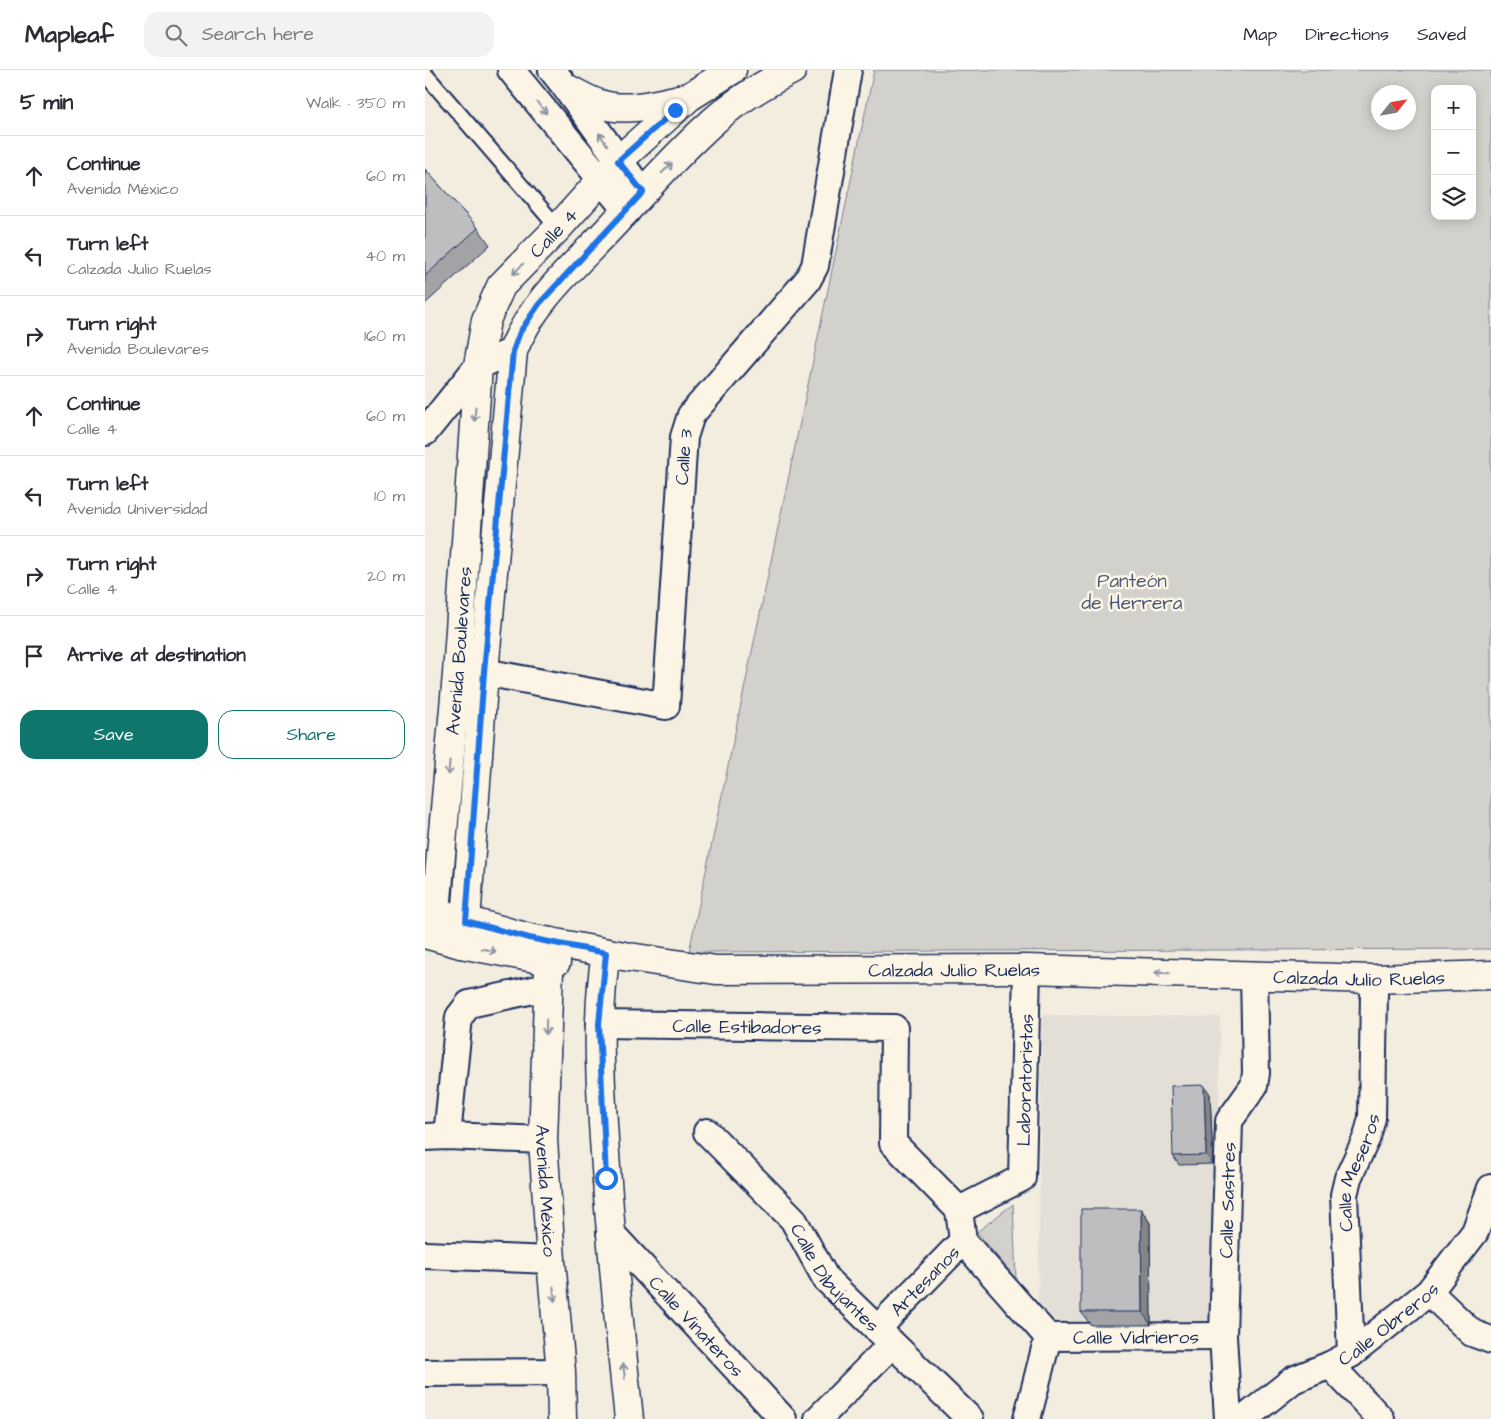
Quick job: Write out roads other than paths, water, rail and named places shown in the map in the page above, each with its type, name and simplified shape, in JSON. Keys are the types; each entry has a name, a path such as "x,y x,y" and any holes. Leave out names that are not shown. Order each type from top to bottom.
{"street":[{"path":"511,70 610,170 635,201"},
{"name":"Calle 4","path":"425,432 478,366 486,320 501,286 558,228 610,170 689,97 732,70"},
{"name":"Calle 4","path":"513,351 520,332 539,304 708,126 765,84 792,70"},
{"name":"Calle 3","path":"484,672 666,706 684,437 691,415 807,281 815,266 848,70"},
{"path":"560,80 610,170"},
{"path":"560,80 600,104 624,108 651,105 689,97"},
{"path":"478,366 513,351"},
{"name":"Avenida Boulevares","path":"463,933 513,351"},
{"name":"Avenida Boulevares","path":"429,923 457,674 478,366"},
{"name":"Calzada Julio Ruelas","path":"429,923 463,933 529,938 548,963 605,960 716,970 1027,976 1373,986 1491,992"},
{"path":"605,960 599,1024 610,1232 629,1419"},
{"path":"543,1140 436,1137 459,1016 469,1004 548,963"},
{"name":"Avenida México","path":"548,963 543,1140 561,1372 562,1419"},
{"name":"Laboratoristas","path":"959,1210 1022,1178 1027,976"},
{"name":"Calzada Julio Ruelas","path":"1373,986 1491,976"},
{"name":"Calle Sastres","path":"1228,1419 1223,1336 1229,1121 1254,1086 1256,1073 1254,983"},
{"name":"Calle Meseros","path":"1340,1360 1344,1195 1347,1178 1367,1137 1372,1118 1373,986"},
{"name":"Calle Estibadores","path":"599,1024 894,1028 893,1143 959,1210"},
{"name":"Calle Dibujantes","path":"707,1132 793,1219 826,1279 969,1419"},
{"name":"Calle Obreros","path":"1244,1419 1293,1380 1340,1360 1429,1292 1475,1232 1491,1193 1491,1188"},
{"name":"Artesanos","path":"818,1419 963,1240 959,1210"},
{"name":"Calle Vinateros","path":"610,1232 783,1419"},
{"path":"963,1240 1048,1337 1027,1419"},
{"path":"425,1255 551,1260"},
{"path":"1429,1292 1472,1333 1491,1340"},
{"name":"Calle Vidrieros","path":"1048,1337 1223,1336"},
{"path":"1340,1360 1381,1419"},
{"path":"425,1373 561,1372"}],"lane":[{"path":"425,74 558,228"}],"park label":[{"name":"Panteón de Herrera","path":"1132,591"}]}
